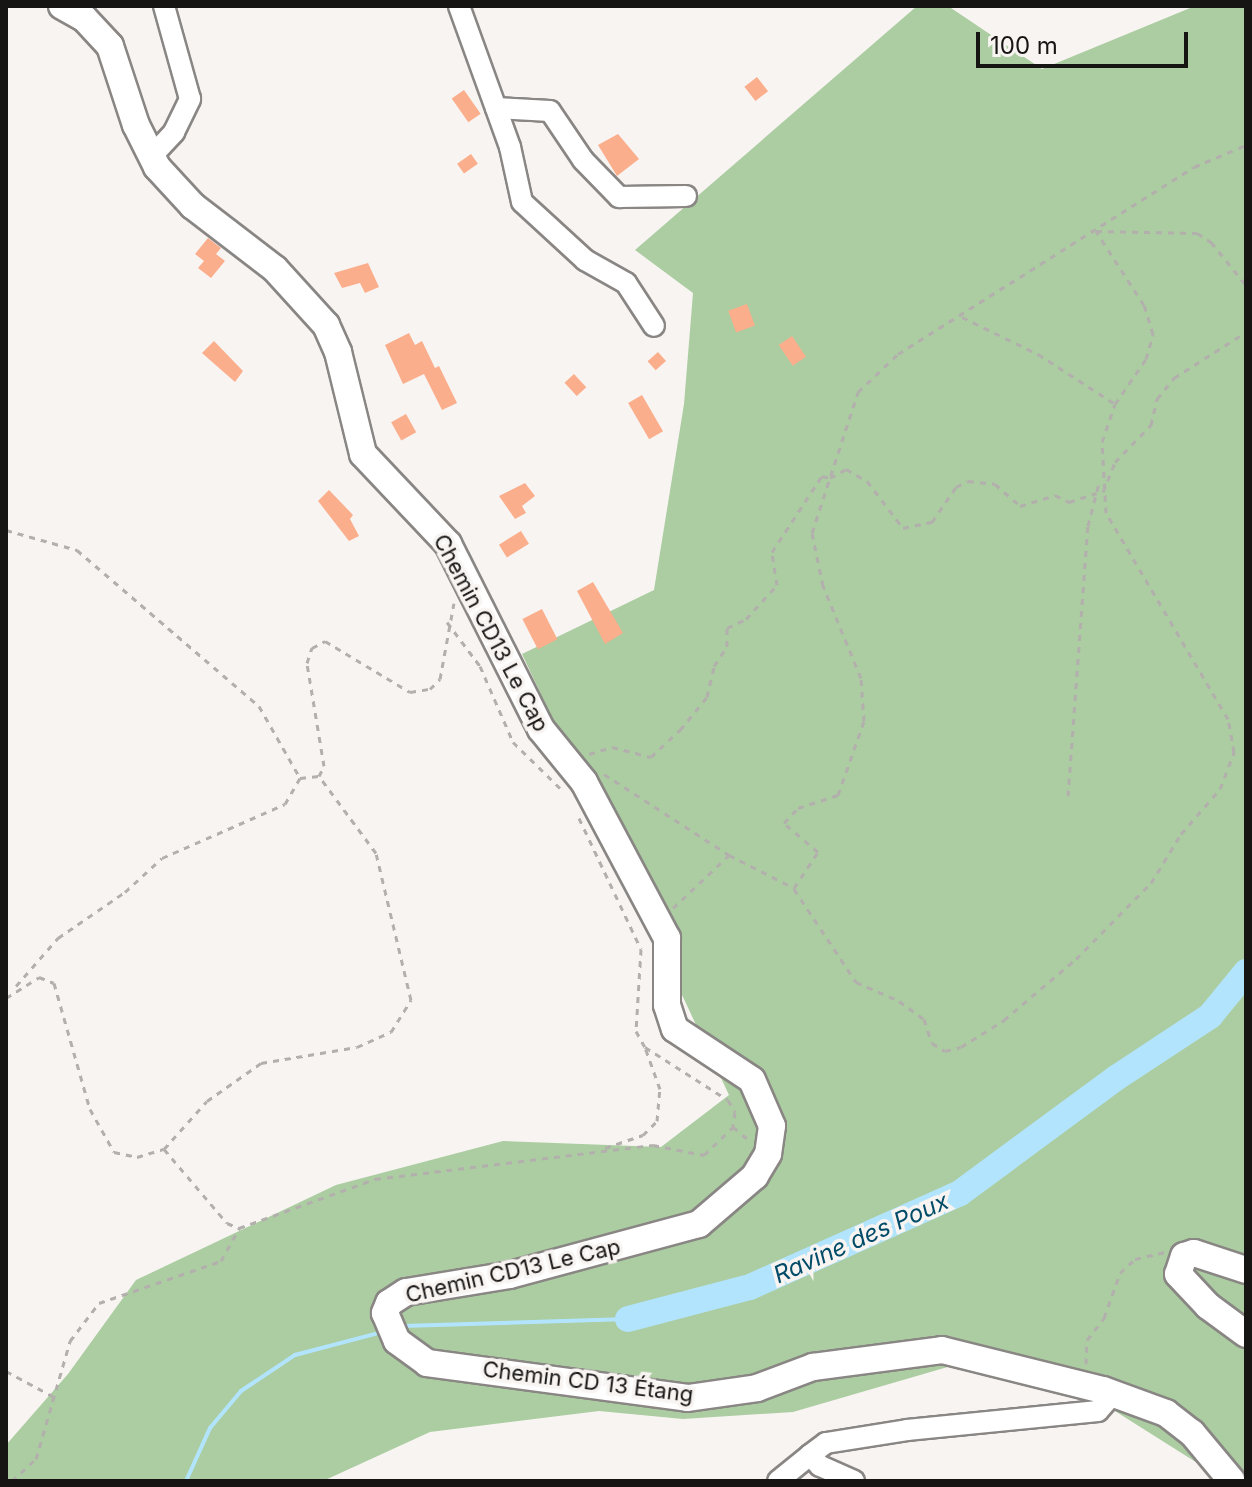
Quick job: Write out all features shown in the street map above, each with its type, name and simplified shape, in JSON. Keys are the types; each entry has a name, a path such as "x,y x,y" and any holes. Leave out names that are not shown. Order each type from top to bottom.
{"main road":[{"name":"Chemin CD13 Le Cap","path":"62,6 84,18 110,46 151,157 193,206 275,269 310,303 338,352 363,454 425,515 448,544 541,729 583,764 670,949 670,1018 683,1038 738,1067 752,1080 772,1126 768,1154 736,1196 699,1224 510,1275 406,1292 389,1303 385,1313 391,1333"},
{"path":"1246,1270 1204,1255 1184,1256 1178,1274 1184,1284 1246,1334"},
{"name":"Chemin CD 13 Étang","path":"391,1333 408,1353 427,1363 688,1398 757,1388 813,1367 942,1350 1108,1392 1166,1413 1192,1433 1232,1481"}],"street":[{"path":"151,157 174,132 190,99 164,6"},
{"path":"459,6 496,108 522,202 573,251 626,283 654,326"},
{"path":"496,108 550,111 583,160 619,197 686,196"},
{"path":"778,1481 826,1443 907,1430 1098,1411 1108,1392"},
{"path":"810,1455 820,1466 854,1481"}],"path":[{"path":"794,888 818,852 784,823 798,808 838,795 864,721 861,678 823,586 812,533 858,392 898,354 1194,167 1246,145"},
{"path":"1096,231 1197,233 1211,242 1246,285"},
{"path":"583,764 594,768 729,855 794,888 856,982 899,1001 924,1019 932,1043 945,1051 961,1047 1004,1020 1076,959 1151,883 1181,834 1220,789 1234,752 1228,719 1106,513 1100,492 1102,442 1115,404 1146,359 1153,334 1144,305 1096,231"},
{"path":"961,317 1038,354 1115,404"},
{"path":"1068,796 1088,526 1100,492 1115,462 1151,425 1157,399 1174,378 1246,332"},
{"path":"583,764 612,747 651,757 680,730 707,697 714,666 727,647 727,628 746,619 777,585 772,552 796,521 817,480 830,478 846,469 867,481 903,528 932,522 956,487 968,481 995,484 1020,506 1055,495 1069,502 1100,492"},
{"path":"6,530 77,550 259,706 300,778"},
{"path":"319,776 324,766 307,663 312,648 325,641 410,692 430,689 440,679 447,622 454,603 471,591"},
{"path":"447,622 480,666 513,742 570,800"},
{"path":"300,778 319,776"},
{"path":"12,990 39,977 54,983 90,1109 114,1152 137,1157 164,1149 207,1101 261,1063 357,1047 391,1032 411,1000 376,853 319,776"},
{"path":"6,998 58,938 125,892 162,858 285,804 300,778"},
{"path":"577,814 641,949 644,962 634,1004 636,1031 660,1089 657,1121 643,1135 597,1150"},
{"path":"658,921 729,855"},
{"path":"12,1481 36,1459 70,1341 99,1303 221,1261 239,1228 375,1179 653,1145 704,1155 733,1127 735,1112 728,1100 645,1047"},
{"path":"733,1127 768,1154"},
{"path":"164,1149 227,1223 239,1228"},
{"path":"1108,1392 1085,1362 1087,1340 1104,1318 1120,1273 1135,1259 1161,1251 1184,1256"},
{"path":"6,1371 54,1397"}],"green space":[{"path":"917,6 948,6 1042,69 1195,6 1246,6 1246,1470 1234,1481 1210,1471 1107,1406 1009,1376 951,1366 793,1412 683,1419 599,1411 430,1432 323,1481 6,1481 6,1445 68,1374 136,1280 336,1185 503,1141 661,1147 729,1095 522,654 654,590 684,404 693,293 635,250"}],"building":[{"path":"757,77 768,91 755,101 744,87"},
{"path":"464,90 481,114 468,122 452,99"},
{"path":"618,134 639,159 617,176 598,145"},
{"path":"471,154 478,164 464,174 457,164"},
{"path":"208,238 221,248 216,254 225,261 211,278 198,268 204,261 195,254"},
{"path":"368,263 379,287 365,293 360,283 342,288 334,273"},
{"path":"747,304 755,326 736,332 728,311"},
{"path":"409,333 415,345 422,341 435,368 439,366 457,403 442,410 424,374 403,384 385,345"},
{"path":"792,336 806,357 793,366 779,345"},
{"path":"214,341 243,371 235,382 202,353"},
{"path":"658,352 666,361 656,370 648,361"},
{"path":"574,374 586,387 577,396 564,383"},
{"path":"642,395 663,431 649,439 628,403"},
{"path":"406,414 416,432 401,441 391,422"},
{"path":"525,483 535,496 522,506 526,513 515,519 499,496"},
{"path":"329,490 353,515 350,519 359,536 349,541 318,501"},
{"path":"521,531 529,544 507,557 499,545"},
{"path":"593,582 623,633 605,644 577,591"},
{"path":"542,609 557,639 538,649 522,619"}],"waterway":[{"name":"Ravine des Poux","path":"628,1319 750,1287 960,1193 1116,1078 1210,1016 1246,972"},
{"name":"Ravine des Poux","path":"403,1326 628,1319"},
{"name":"Ravine des Poux","path":"186,1481 210,1428 241,1391 295,1355 375,1334"}]}
